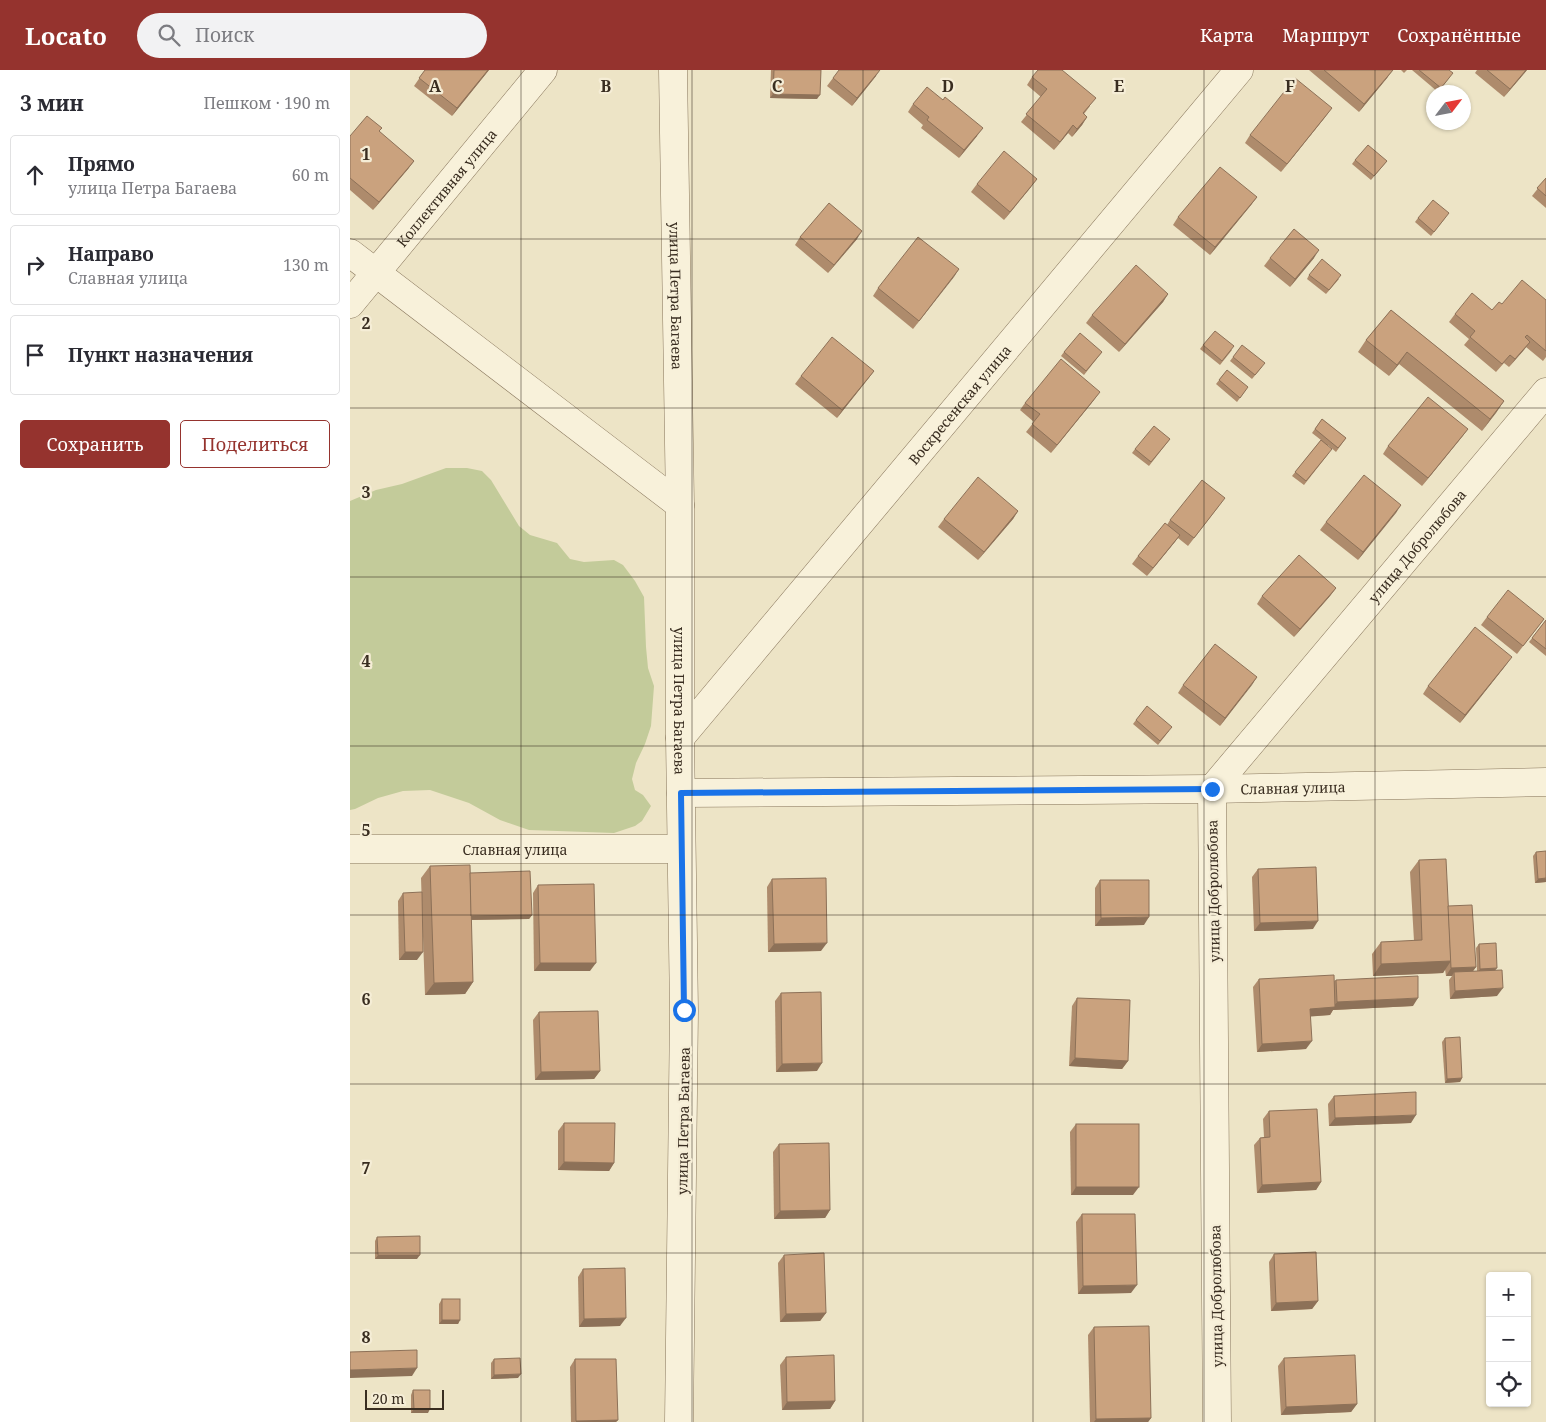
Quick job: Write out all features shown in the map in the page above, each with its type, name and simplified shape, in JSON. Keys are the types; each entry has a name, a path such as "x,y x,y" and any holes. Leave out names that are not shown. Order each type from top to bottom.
{"street":[{"name":"Коллективная улица","path":"350,304 543,70"},
{"name":"улица Петра Багаева","path":"673,70 680,506 680,738 684,1010 679,1422"},
{"name":"Воскресенская улица","path":"680,738 1238,70"},
{"path":"350,252 376,274 680,506"},
{"name":"улица Добролюбова","path":"1217,1422 1212,789 1546,392"},
{"name":"Славная улица","path":"681,793 1212,789 1546,782"},
{"name":"Славная улица","path":"350,849 681,850"}],"green space":[{"path":"446,468 467,468 482,471 491,480 519,526 530,535 557,543 570,559 584,562 614,560 623,565 644,597 648,668 654,686 651,726 636,763 632,779 635,790 643,795 651,806 642,821 635,826 614,833 529,830 500,820 469,803 430,790 403,791 378,798 350,810 350,501 376,490 402,484"}],"building":[{"path":"425,70 488,70 457,108 419,78"},
{"path":"774,70 821,70 820,95 773,94"},
{"path":"839,70 880,70 857,98 833,78"},
{"path":"1038,70 1062,70 1096,98 1083,113 1087,117 1077,129 1073,125 1060,142 1026,114 1047,89 1032,77"},
{"path":"1324,70 1393,70 1364,104"},
{"path":"1419,70 1449,70 1453,73 1443,85 1437,85"},
{"path":"1487,70 1526,70 1510,89"},
{"path":"1295,78 1332,108 1287,164 1250,135"},
{"path":"927,87 943,100 945,97 983,128 964,150 927,120 929,117 913,104"},
{"path":"367,116 382,128 379,131 414,161 379,202 350,178 350,136"},
{"path":"1368,145 1387,161 1374,176 1355,160"},
{"path":"1004,151 1037,179 1010,212 977,184"},
{"path":"1220,167 1257,197 1215,247 1178,217"},
{"path":"1546,178 1546,196 1537,188"},
{"path":"1433,200 1449,213 1434,232 1418,218"},
{"path":"829,203 862,231 834,265 800,237"},
{"path":"1294,229 1319,250 1295,279 1270,258"},
{"path":"918,237 959,269 919,321 878,288"},
{"path":"1322,259 1341,275 1329,290 1309,275"},
{"path":"1136,265 1168,294 1125,344 1092,315"},
{"path":"1522,280 1546,300 1546,351 1527,335 1525,337 1530,342 1515,359 1510,355 1502,364 1470,337 1475,331 1455,314 1472,293 1492,310 1499,302 1502,304"},
{"path":"1391,310 1504,401 1490,419 1407,352 1397,365 1366,340"},
{"path":"1215,331 1234,346 1222,361 1203,345"},
{"path":"1080,333 1102,352 1086,371 1064,352"},
{"path":"832,337 874,371 842,410 801,376"},
{"path":"1242,345 1265,363 1255,375 1233,357"},
{"path":"1061,359 1100,392 1057,445 1032,424 1040,414 1025,403"},
{"path":"1227,370 1248,387 1240,398 1219,380"},
{"path":"1428,397 1468,429 1428,478 1388,446"},
{"path":"1322,419 1346,438 1338,448 1315,429"},
{"path":"1154,426 1170,439 1151,462 1135,449"},
{"path":"1321,440 1332,449 1306,481 1295,472"},
{"path":"1364,475 1401,505 1363,552 1326,522"},
{"path":"978,477 1018,511 984,552 944,519"},
{"path":"1202,480 1225,498 1194,538 1170,520"},
{"path":"1165,523 1180,535 1153,568 1138,556"},
{"path":"1299,555 1336,588 1300,629 1262,596"},
{"path":"1508,590 1544,619 1523,646 1487,617"},
{"path":"1546,620 1546,649 1532,638"},
{"path":"1475,627 1512,657 1465,715 1428,686"},
{"path":"1215,644 1257,677 1225,718 1183,685"},
{"path":"1147,706 1172,727 1160,741 1136,720"},
{"path":"1546,851 1546,878 1538,879 1536,852"},
{"path":"1446,859 1451,961 1381,964 1381,942 1422,940 1419,860"},
{"path":"470,865 473,982 434,983 430,866"},
{"path":"1316,867 1318,921 1260,923 1258,869"},
{"path":"530,871 532,915 471,916 470,873"},
{"path":"826,878 827,943 774,944 772,879"},
{"path":"1100,880 1149,880 1149,917 1101,918"},
{"path":"594,884 596,963 540,963 538,885"},
{"path":"422,892 423,952 405,952 403,893"},
{"path":"1472,905 1476,967 1451,968 1448,906"},
{"path":"1496,943 1497,968 1480,969 1479,944"},
{"path":"1502,970 1503,988 1455,991 1454,972"},
{"path":"1334,975 1335,1007 1310,1009 1312,1041 1262,1044 1259,979"},
{"path":"1418,976 1418,998 1337,1002 1336,980"},
{"path":"821,992 822,1063 782,1064 781,993"},
{"path":"1077,998 1130,1000 1128,1061 1075,1058"},
{"path":"598,1011 600,1071 541,1072 539,1012"},
{"path":"1460,1037 1462,1078 1447,1079 1445,1038"},
{"path":"1416,1092 1416,1115 1335,1118 1334,1096"},
{"path":"1317,1109 1321,1182 1262,1185 1260,1138 1270,1137 1269,1111"},
{"path":"564,1123 615,1123 614,1163 564,1162"},
{"path":"1076,1124 1139,1124 1139,1187 1076,1187"},
{"path":"829,1143 830,1210 780,1211 779,1144"},
{"path":"1082,1214 1135,1214 1137,1285 1083,1286"},
{"path":"420,1236 420,1255 378,1255 377,1237"},
{"path":"1316,1252 1318,1301 1276,1303 1274,1254"},
{"path":"824,1253 826,1313 786,1314 784,1255"},
{"path":"625,1268 626,1318 584,1319 583,1269"},
{"path":"442,1299 460,1299 460,1320 442,1320"},
{"path":"1149,1326 1151,1418 1096,1419 1094,1327"},
{"path":"417,1350 417,1368 350,1370 350,1352"},
{"path":"834,1355 835,1401 787,1402 786,1357"},
{"path":"1355,1355 1357,1404 1286,1407 1284,1358"},
{"path":"520,1358 521,1374 494,1375 494,1359"},
{"path":"575,1359 616,1359 618,1420 576,1421"},
{"path":"413,1390 430,1390 430,1409 414,1409"}],"route":[{"path":"684,1010 681,793 1212,789"}]}
